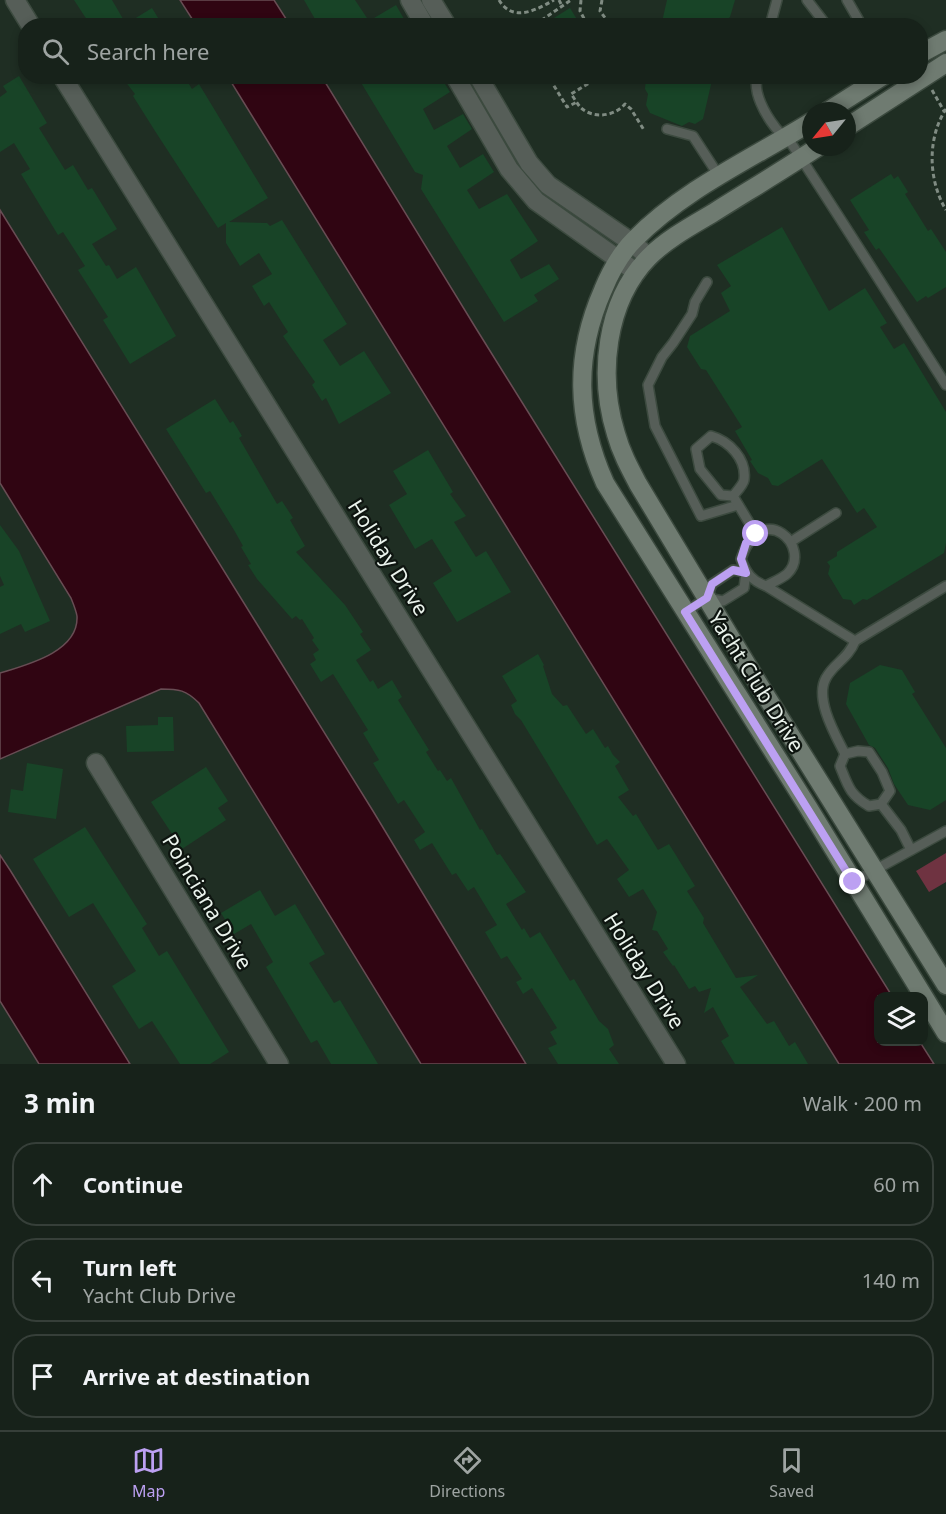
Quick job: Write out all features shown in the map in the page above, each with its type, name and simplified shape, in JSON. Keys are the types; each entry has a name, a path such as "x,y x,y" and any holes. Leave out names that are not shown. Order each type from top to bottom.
{"street":[{"path":"15,0 26,18"},
{"path":"410,0 420,18"},
{"path":"431,0 442,18"},
{"path":"928,50 946,40"},
{"path":"928,75 946,63"},
{"name":"Holiday Drive","path":"67,84 676,1064"},
{"path":"460,84 508,169 536,201 636,272"},
{"path":"483,84 529,163 548,185 649,257"},
{"path":"839,102 862,84"},
{"path":"856,122 914,84"},
{"name":"Yacht Club Drive","path":"802,127 676,203 631,242 605,284 588,331 581,382 586,430 596,464 606,483 946,1033"},
{"name":"Yacht Club Drive","path":"804,156 665,244 636,272 613,323 607,350 610,410 623,456 638,484 753,675 876,869 946,986"},
{"path":"536,201 548,185"},
{"name":"Poinciana Drive","path":"96,763 279,1064"}],"lane":[{"path":"772,18 777,0"},
{"path":"807,0 821,18"},
{"path":"847,0 857,18"},
{"path":"756,84 761,104 776,129 787,136 946,385"},
{"path":"667,129 693,136 719,176"},
{"path":"707,282 695,302 692,314 662,357 648,385 655,426 701,516 738,505"},
{"path":"711,436 723,439 733,449 743,466 744,482 733,496 721,495 700,469 696,449 711,436"},
{"path":"733,496 756,534"},
{"path":"792,541 836,513"},
{"path":"766,586 786,576 792,568 794,549 792,541 773,530 765,530 756,534 746,543 741,559 746,573 755,582 766,586 855,641"},
{"path":"685,612 707,598 712,584 717,580 733,570 746,573"},
{"path":"707,598 723,601 744,588 746,573"},
{"path":"845,754 829,724 823,700 825,679 850,653 855,641 946,586"},
{"path":"858,751 869,753 882,772 890,791 881,804 869,806 856,798 840,766 845,754 858,751"},
{"path":"881,804 901,830 911,850"},
{"path":"853,882 946,831"}],"path":[{"path":"499,0 513,12 525,14 554,0"},
{"path":"559,0 562,6"},
{"path":"544,18 571,0"},
{"path":"581,0 579,11 583,18"},
{"path":"602,0 600,11 605,18"},
{"path":"553,84 567,107 576,102"},
{"path":"585,84 571,94 581,108 593,115 609,115 625,104 631,109 644,130"},
{"path":"932,90 945,110 934,142 932,161 934,180 946,210"}],"shaded area":[{"path":"180,0 274,0 286,18 192,18"},
{"path":"232,84 326,84 890,992 874,992 874,1046 923,1046 934,1064 839,1064"},
{"path":"0,210 373,811 526,1064 421,1064 199,703 190,695 178,690 161,689 0,759 0,673 36,661 60,648 75,628 77,616 71,598 0,483"},
{"path":"946,853 946,882 929,892 916,871"},
{"path":"0,855 130,1064 39,1064 0,1001"}],"building":[{"path":"74,0 112,0 122,18 86,18"},
{"path":"304,0 355,0 367,18 314,18"},
{"path":"667,0 735,0 729,18 663,18"},
{"path":"396,5 403,18 374,18"},
{"path":"152,8 158,18 136,18"},
{"path":"570,8 576,18 554,18"},
{"path":"18,77 18,84 24,84 47,123 39,128 65,170 73,165 88,190 92,188 117,229 92,244 117,279 136,267 176,336 130,364 103,320 108,317 78,270 85,266 63,232 58,235 21,174 30,169 14,143 0,152 0,97 7,92 3,86"},
{"path":"127,84 189,84 192,89 199,84 268,198 229,222 267,223 270,226 282,220 347,324 323,340 340,366 364,351 391,393 339,424 326,398 322,401 312,385 315,382 283,336 288,332 269,302 264,306 252,286 272,274 259,253 240,266 226,243 226,223 218,228 133,96 135,94"},
{"path":"362,84 445,84 450,92 423,109 434,130 463,114 472,129 447,146 460,168 483,154 494,172 467,190 479,209 507,194 538,241 510,260 521,279 549,264 559,279 534,295 538,301 504,322 421,189 423,175 415,172"},
{"path":"645,84 711,84 703,119 695,124 689,122 682,126 650,113 646,105 648,94"},
{"path":"891,174 894,179 898,176 908,192 905,194 928,231 931,229 946,252 946,287 917,302 879,248 876,250 864,232 869,230 850,200"},
{"path":"782,227 829,311 865,288 887,323 880,327 894,349 904,343 946,412 946,543 944,553 867,600 863,599 854,605 851,600 843,599 828,574 830,566 827,562 837,556 837,552 877,527 864,508 857,513 822,459 778,486 772,485 768,478 758,473 735,431 742,427 706,370 701,369 687,347 690,336 730,311 721,293 731,286 717,265"},
{"path":"215,399 230,423 233,421 242,436 239,438 277,504 282,501 293,518 290,520 305,546 296,552 345,605 363,632 360,634 371,650 356,660 370,682 373,680 378,689 392,680 402,697 398,700 429,750 426,752 438,771 440,770 447,781 451,778 480,830 482,829 497,855 500,854 526,892 506,904 522,930 524,928 530,938 540,932 570,981 574,979 599,1021 608,1029 614,1045 609,1049 619,1064 558,1064 548,1048 557,1044 550,1032 557,1028 532,988 523,994 516,982 522,979 507,956 501,959 485,932 497,925 474,887 468,891 456,873 452,875 432,843 420,850 414,840 425,832 404,800 398,804 373,763 379,760 363,733 368,730 333,674 321,682 310,664 316,660 313,654 319,650 312,640 314,638 302,619 296,616 292,619 257,579 248,565 251,564 234,530 210,491 206,493 166,429"},
{"path":"428,450 453,492 450,494 466,516 454,522 476,557 486,551 511,592 457,622 433,583 452,571 432,539 415,549 389,505 407,494 393,471"},
{"path":"0,525 19,551 50,621 25,632 21,624 0,634 0,587 4,585 0,576"},
{"path":"538,654 544,665 552,694 563,706 567,705 586,734 593,729 605,748 608,746 620,762 615,766 629,790 618,797 633,816 636,814 658,850 669,844 695,886 687,891 704,918 703,923 736,978 758,975 740,987 767,1024 774,1021 789,1046 795,1042 808,1064 735,1064 721,1041 729,1036 713,1007 704,1013 711,988 699,992 695,986 689,989 663,952 668,949 657,931 652,930 657,912 643,889 629,897 617,879 629,870 607,839 597,845 521,720 515,714 511,705 517,701 502,676"},
{"path":"880,665 902,670 915,692 912,694 946,748 946,800 930,810 908,805 894,784 888,768 875,748 869,745 846,704 850,683"},
{"path":"158,717 173,717 174,751 127,752 126,726 158,725"},
{"path":"27,763 63,769 56,819 8,812 11,789 23,791"},
{"path":"206,767 228,801 218,808 226,820 182,849 151,802"},
{"path":"85,827 147,924 142,928 159,956 167,951 229,1052 210,1064 180,1064 152,1021 139,1029 112,986 136,971 93,903 69,917 33,859"},
{"path":"260,890 275,916 295,904 325,954 309,963 334,1003 340,1000 378,1064 331,1064 317,1040 311,1043 266,967 273,962 251,924 234,934 221,913"}],"route":[{"path":"756,534 746,543 741,559 746,573 733,570 717,580 712,584 707,598 685,612 853,882"}]}
